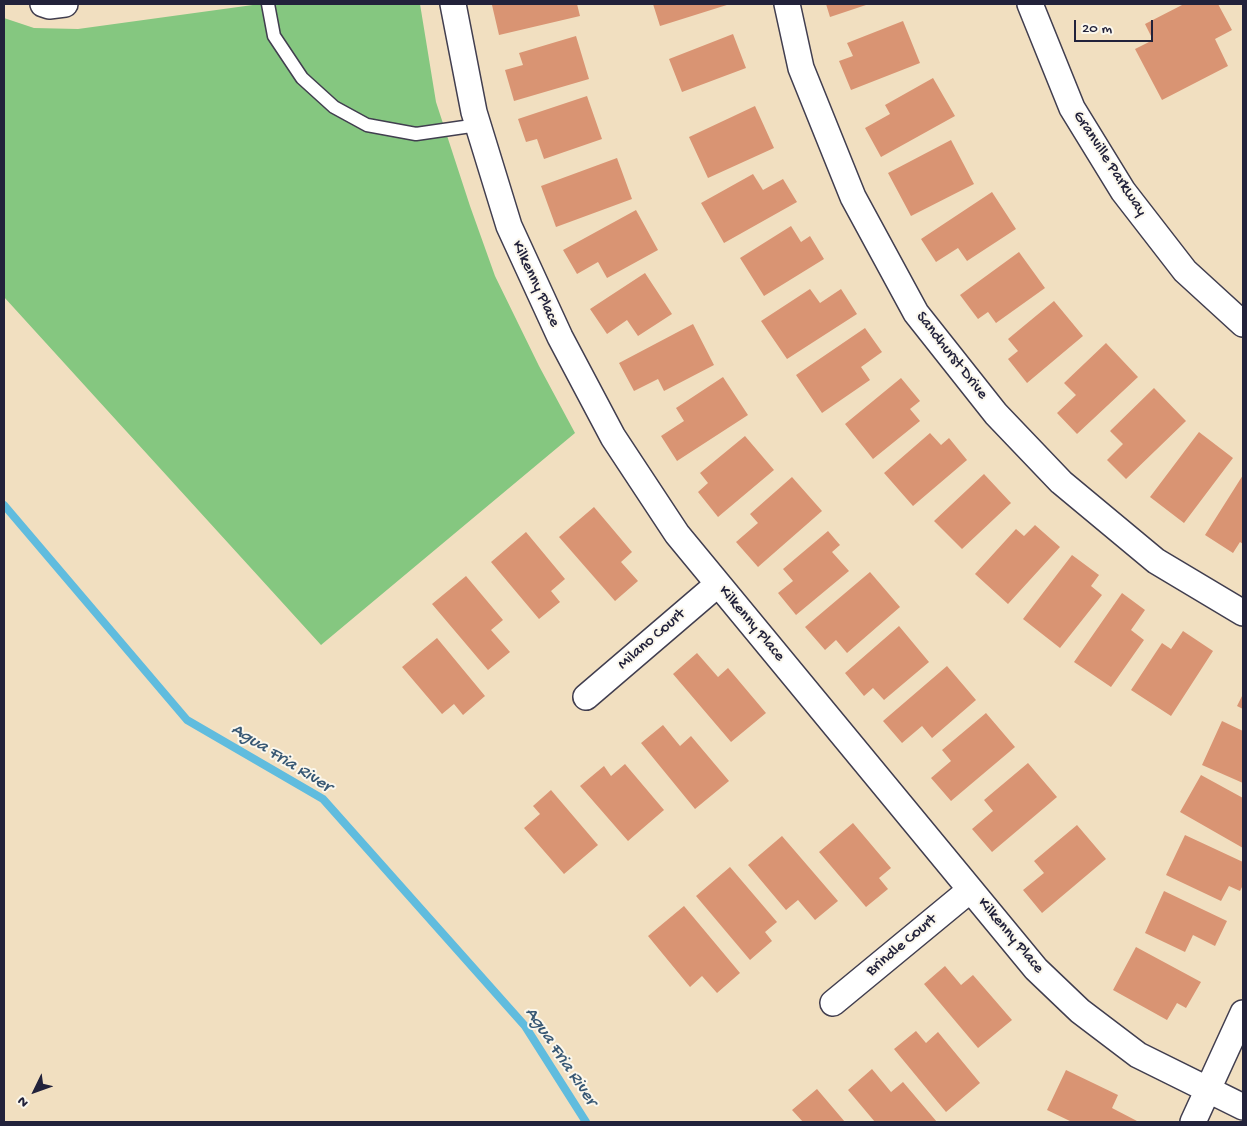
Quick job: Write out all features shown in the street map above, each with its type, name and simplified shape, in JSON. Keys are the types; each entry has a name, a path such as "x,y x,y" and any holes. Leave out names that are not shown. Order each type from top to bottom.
{"street":[{"path":"43,4 49,6 65,4"},
{"name":"Kilkenny Place","path":"453,4 478,125 508,226 560,337 613,437 677,534 1036,969 1080,1011 1138,1055 1207,1091 1243,1107"},
{"name":"Sandhurst Drive","path":"787,4 801,68 853,197 916,313 996,414 1062,482 1156,561 1243,613"},
{"name":"Granville Parkway","path":"1030,4 1072,108 1123,191 1185,271 1243,324"},
{"name":"Milano Court","path":"586,697 718,584"},
{"name":"Brindle Court","path":"833,1003 970,890"},
{"path":"1193,1122 1243,1012"}],"lane":[{"path":"268,4 274,36 302,78 334,107 367,125 416,134 478,125"}],"green space":[{"path":"260,4 420,4 436,102 495,276 539,366 575,433 321,645 4,297 4,18 34,28 78,29"}],"building":[{"path":"577,4 580,16 499,35 492,5"},
{"path":"653,4 730,4 660,26"},
{"path":"826,4 869,4 830,17"},
{"path":"1184,4 1218,4 1232,30 1215,39 1228,66 1162,100 1135,49 1153,40 1145,24"},
{"path":"903,21 920,63 851,90 839,61 853,56 847,43"},
{"path":"733,34 746,68 682,92 669,59"},
{"path":"576,36 589,79 514,101 505,70 523,65 519,53"},
{"path":"933,78 955,116 881,157 865,128 890,114 885,105"},
{"path":"587,96 602,139 544,159 537,139 526,142 518,119"},
{"path":"755,106 774,148 708,178 689,137"},
{"path":"951,140 974,184 911,216 888,173"},
{"path":"617,158 632,199 556,227 541,186"},
{"path":"753,174 763,190 783,179 797,202 724,243 701,203"},
{"path":"992,192 1016,229 967,261 958,248 936,262 921,239"},
{"path":"636,210 658,250 607,278 598,262 577,274 563,250"},
{"path":"791,226 801,242 810,236 824,259 764,296 740,258"},
{"path":"1019,252 1045,288 996,323 988,312 978,319 960,295"},
{"path":"645,273 672,314 638,336 627,320 607,334 590,309"},
{"path":"810,289 820,303 841,289 857,314 787,359 761,321"},
{"path":"1054,301 1083,336 1027,383 1008,359 1018,351 1008,339"},
{"path":"693,324 714,365 664,391 658,379 634,391 619,363"},
{"path":"865,328 882,352 861,367 870,380 822,413 796,375"},
{"path":"1106,343 1138,377 1077,434 1057,413 1076,395 1064,383"},
{"path":"723,377 748,415 677,461 661,436 684,421 676,408"},
{"path":"901,378 920,401 910,409 920,421 873,459 845,424"},
{"path":"1154,388 1186,421 1126,479 1107,460 1123,444 1110,431"},
{"path":"1199,432 1233,458 1184,523 1150,497"},
{"path":"930,433 941,445 949,438 967,460 913,506 884,473"},
{"path":"745,436 774,470 718,517 698,492 708,483 700,473"},
{"path":"984,474 1011,503 962,549 934,521"},
{"path":"1243,475 1243,544 1240,542 1233,553 1205,535"},
{"path":"792,477 822,511 758,567 736,542 758,523 750,514"},
{"path":"594,507 632,552 621,562 638,581 615,601 559,537"},
{"path":"1035,525 1060,547 1008,604 975,574 1016,529 1024,536"},
{"path":"828,531 840,545 832,552 849,571 796,615 778,593 793,581 783,569"},
{"path":"526,532 565,579 551,591 560,602 539,619 491,562"},
{"path":"1072,555 1099,575 1091,586 1102,595 1060,648 1023,619"},
{"path":"870,572 900,607 847,653 836,640 825,650 805,627"},
{"path":"466,576 503,620 491,630 510,652 488,670 432,604"},
{"path":"1122,593 1145,610 1131,630 1144,640 1111,687 1074,662"},
{"path":"899,626 929,662 884,700 873,688 864,696 845,673"},
{"path":"1183,631 1213,651 1171,716 1131,690 1162,643 1171,649"},
{"path":"437,638 485,696 463,715 454,704 442,714 402,667"},
{"path":"697,653 718,677 728,668 766,713 731,742 673,674"},
{"path":"947,666 976,700 932,738 922,726 902,743 883,721"},
{"path":"1243,694 1243,709 1237,706"},
{"path":"986,713 1015,747 951,801 931,778 951,761 942,750"},
{"path":"1222,721 1243,731 1243,783 1202,765"},
{"path":"663,725 680,746 691,736 729,781 695,809 641,743"},
{"path":"1028,763 1057,797 992,852 972,829 993,811 984,800"},
{"path":"625,764 664,810 628,841 580,786 604,766 611,776"},
{"path":"1201,775 1243,798 1243,848 1180,812"},
{"path":"551,790 598,845 564,874 524,828 540,814 533,806"},
{"path":"853,823 891,868 879,878 888,889 866,907 819,852"},
{"path":"1077,825 1106,859 1042,913 1023,890 1044,873 1034,861"},
{"path":"1185,835 1243,862 1243,885 1240,891 1229,886 1221,901 1166,875"},
{"path":"782,836 838,901 815,920 798,900 786,910 748,865"},
{"path":"730,867 777,922 765,932 772,941 750,960 696,896"},
{"path":"1164,891 1227,921 1215,946 1193,935 1185,952 1145,933"},
{"path":"684,906 740,973 717,993 702,976 690,987 648,936"},
{"path":"1136,947 1201,982 1186,1008 1177,1003 1167,1020 1113,990"},
{"path":"945,966 961,985 973,975 1012,1020 978,1048 924,984"},
{"path":"916,1031 926,1043 938,1032 980,1083 946,1112 894,1049"},
{"path":"872,1069 891,1092 903,1082 937,1122 875,1122 848,1090"},
{"path":"1066,1070 1118,1095 1112,1108 1137,1121 1072,1122 1047,1110"},
{"path":"817,1089 845,1122 803,1122 792,1110"}],"waterway":[{"name":"Agua Fria River","path":"4,505 187,720 323,799 525,1026 586,1122"}]}
